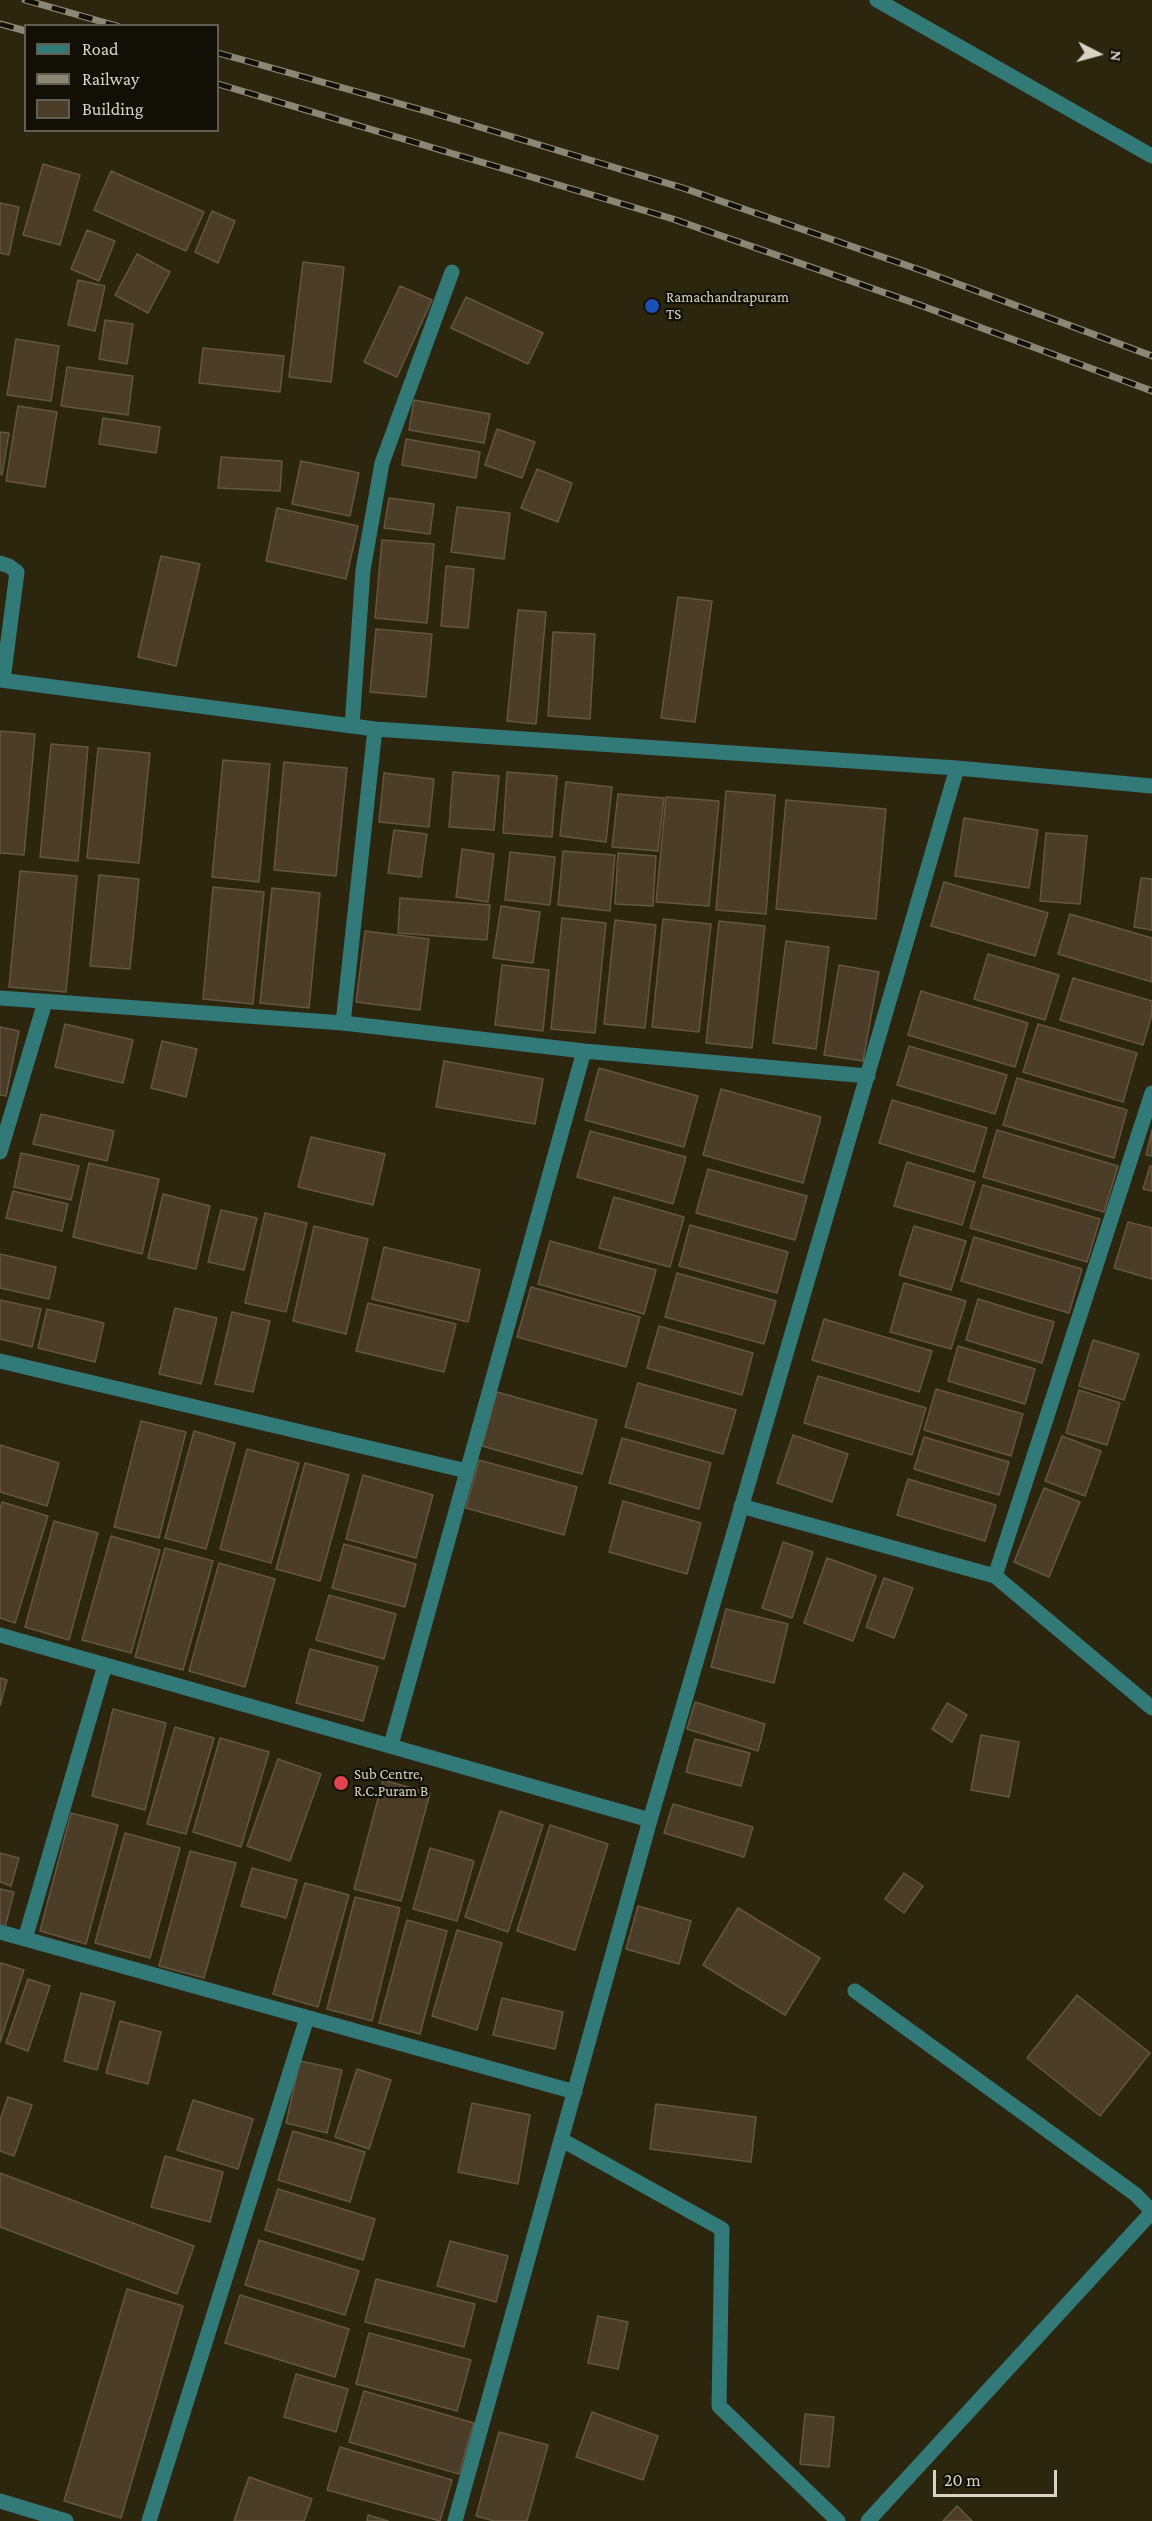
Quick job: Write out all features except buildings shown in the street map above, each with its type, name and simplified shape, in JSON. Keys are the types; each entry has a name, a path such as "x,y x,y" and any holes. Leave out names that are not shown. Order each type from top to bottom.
{"street":[{"path":"877,0 1152,156"},
{"path":"352,726 363,570 382,463 452,272"},
{"path":"0,563 17,572 1,680 375,729 957,768 1152,786"},
{"path":"343,1023 375,729"},
{"path":"455,2521 650,1820 957,768"},
{"path":"0,998 343,1023 584,1051 868,1076"},
{"path":"0,1152 45,1002"},
{"path":"391,1745 584,1051"},
{"path":"995,1576 1152,1093"},
{"path":"0,1361 467,1471"},
{"path":"741,1506 995,1576 1152,1708"},
{"path":"0,1635 650,1820"},
{"path":"25,1939 105,1665"},
{"path":"0,1932 575,2092"},
{"path":"855,1991 1135,2194 1152,2212 868,2521"},
{"path":"148,2521 307,2018"},
{"path":"562,2140 722,2229 719,2406 838,2521"},
{"path":"0,2501 66,2521"}],"railway":[{"path":"25,0 110,24"},
{"path":"0,24 24,30"},
{"path":"219,53 433,113 683,188 923,271 1152,356"},
{"path":"219,84 673,219 917,304 1152,391"}],"place":[{"name":"Ramachandrapuram TS","path":"652,306"},
{"name":"Sub Centre, R.C.Puram B","path":"341,1783"}]}
